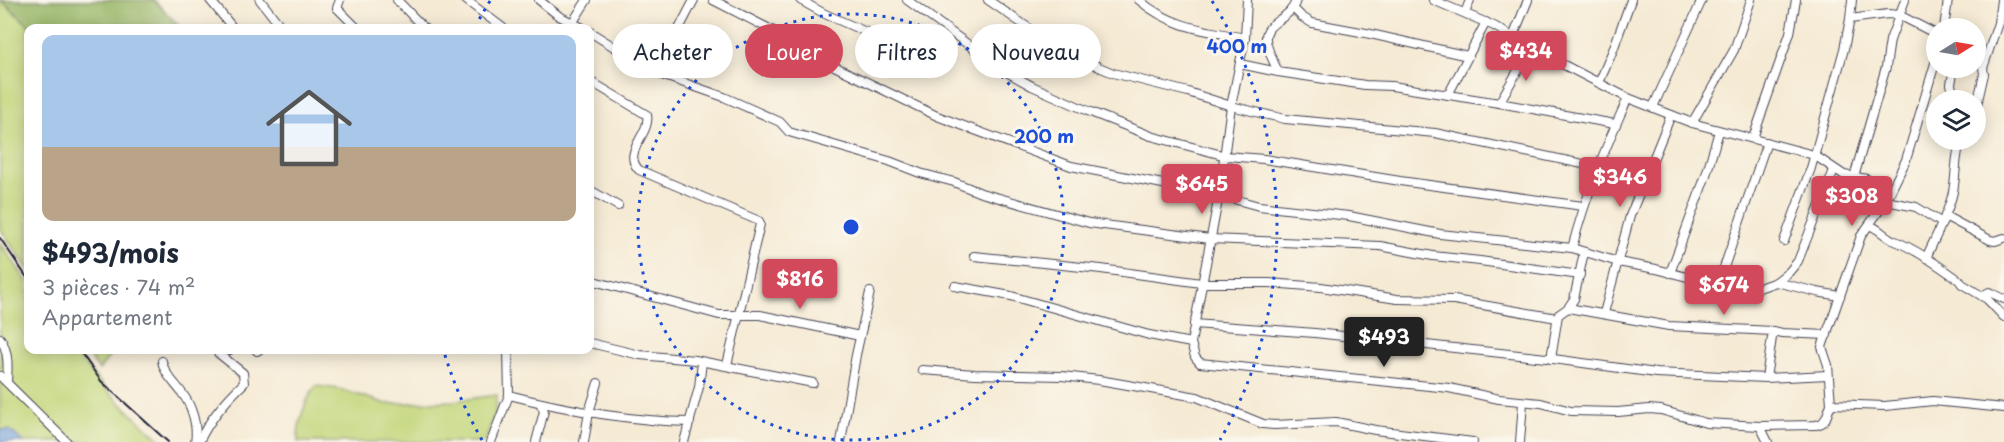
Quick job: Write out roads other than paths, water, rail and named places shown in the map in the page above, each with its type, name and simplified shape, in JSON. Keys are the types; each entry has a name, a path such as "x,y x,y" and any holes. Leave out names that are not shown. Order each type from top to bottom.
{"street":[{"path":"210,0 230,24"},
{"path":"260,0 279,24"},
{"path":"340,0 337,9 353,24"},
{"path":"397,0 420,24"},
{"path":"466,0 498,24"},
{"path":"539,0 570,24"},
{"path":"572,24 587,0"},
{"path":"682,24 694,0"},
{"path":"712,0 799,44 834,66 937,116 1071,166 1219,195 1259,206 1349,216 1440,234 1572,248 1618,262 1718,285 1759,288 1776,282 1795,266 1834,170"},
{"path":"800,0 855,27"},
{"path":"907,0 1003,70 1032,86 1088,111 1151,136 1224,155 1583,206"},
{"path":"988,0 1046,40 1099,67 1231,106 1285,119 1435,133 1597,167"},
{"path":"1139,0 1152,11 1172,22 1245,38"},
{"path":"1246,0 1245,38 1231,106 1219,195 1191,343 1195,357 1200,363 1449,388 1498,399 1541,403 1578,412 1649,409 1661,410 1706,423 1760,426 1819,425 1827,418 1831,404 1827,363 1822,349 1858,243 1886,201 1906,160 1931,78"},
{"path":"1433,0 1486,22 1628,98 1692,123 1814,155 1844,175 1867,179 1886,201 1916,207 1990,240 2004,238"},
{"path":"1465,13 1470,0"},
{"path":"1513,37 1528,0"},
{"path":"1599,83 1631,0"},
{"path":"1653,107 1702,0"},
{"path":"1692,123 1734,50 1751,0"},
{"path":"1754,138 1790,33 1796,0"},
{"path":"1784,241 1808,180 1844,49 1852,0"},
{"path":"1854,177 1886,67 1888,47 1905,0"},
{"path":"1945,18 1948,0"},
{"path":"1980,90 1983,68 1998,23 2001,0"},
{"path":"1278,72 1266,41 1266,34 1269,27 1295,4 1302,17 1312,23 1468,56"},
{"path":"1850,19 1888,14 1899,15 1926,29"},
{"path":"1448,95 1486,22"},
{"path":"594,34 612,46"},
{"path":"1499,103 1531,48"},
{"path":"1240,64 1278,72 1499,103 1616,124"},
{"path":"670,78 724,97 780,122 789,132 889,161 981,193 1089,223 1210,239 1380,246 1433,256 1580,275"},
{"path":"594,83 647,115 648,121 634,152 633,163 639,170 760,224 728,365"},
{"path":"1572,248 1583,206 1597,167 1628,98"},
{"path":"1604,314 1630,216 1671,115"},
{"path":"1671,273 1719,131"},
{"path":"1718,285 1767,142"},
{"path":"1926,258 1952,197 1957,150"},
{"path":"594,192 618,206"},
{"path":"1869,225 1909,247 1982,296 2004,317"},
{"path":"1551,359 1557,318 1574,299 1584,252"},
{"path":"974,256 1076,266 1201,283 1269,283 1397,299 1454,300 1557,318"},
{"path":"594,281 719,315 760,315 860,336"},
{"path":"1776,282 1840,296"},
{"path":"955,286 1011,296 1149,335 1191,343"},
{"path":"841,442 870,292"},
{"path":"1982,296 1989,292 2004,299"},
{"path":"1568,308 1669,326 1827,335"},
{"path":"1194,324 1315,333 1656,373 1766,378 1828,375"},
{"path":"1766,378 1773,331"},
{"path":"0,338 8,363 8,382"},
{"path":"594,345 640,355 728,365 813,383"},
{"path":"197,442 231,395 244,383 243,373 219,354"},
{"path":"504,354 507,359"},
{"path":"491,442 509,395 508,354"},
{"path":"162,362 163,368 193,411 197,442"},
{"path":"684,442 699,387 702,362"},
{"path":"922,370 975,375 1090,378 1197,397 1263,424 1336,422 1375,430 1473,442"},
{"path":"0,376 67,442"},
{"path":"584,442 589,412 598,383"},
{"path":"509,395 589,412 653,421 690,422"},
{"path":"1831,404 1885,406 1933,401 2004,408"},
{"path":"1520,442 1523,402"},
{"path":"536,442 544,411 540,403"},
{"path":"1760,426 1768,442"}],"water":[{"path":"0,430 9,430 24,442 0,442"}],"railway":[{"path":"0,238 24,273"},
{"path":"82,354 101,381 168,442"}]}
